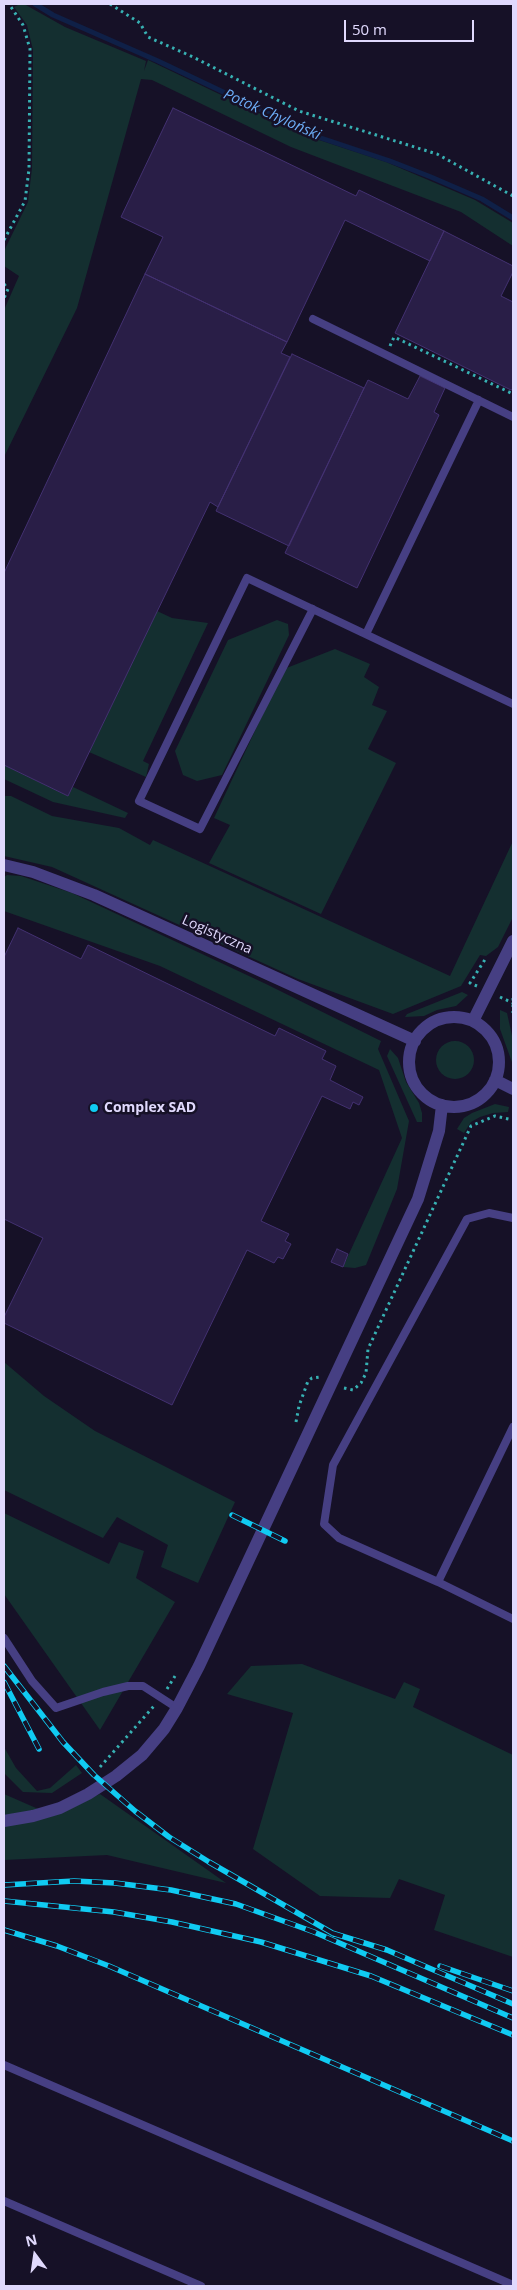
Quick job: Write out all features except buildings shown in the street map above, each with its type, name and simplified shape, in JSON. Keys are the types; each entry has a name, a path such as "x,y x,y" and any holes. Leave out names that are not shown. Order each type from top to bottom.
{"street":[{"name":"Logistyczna","path":"4,864 33,872 94,895 415,1041"},
{"path":"473,1021 513,941"},
{"path":"455,1017 473,1021 486,1031 498,1051 499,1062 495,1080 486,1094 476,1101 454,1107 442,1105 427,1096 415,1083 410,1061 415,1041 423,1030 433,1022 444,1018 455,1017"},
{"path":"495,1080 513,1089"},
{"path":"4,1821 33,1816 60,1808 88,1794 116,1776 142,1754 164,1729 177,1708 199,1666 418,1199 439,1131 442,1105"}],"lane":[{"path":"313,319 513,417"},
{"path":"366,634 479,400"},
{"path":"313,610 200,829 139,800 246,578 513,704"},
{"path":"513,1218 489,1213 467,1219 333,1465 324,1524 339,1538 438,1582 513,1619"},
{"path":"438,1582 513,1427"},
{"path":"4,1638 32,1681 56,1708 103,1692 128,1686 143,1686 177,1708"},
{"path":"4,2065 513,2285"},
{"path":"4,2201 201,2286"}],"path":[{"path":"4,240 25,201 29,160 30,49 24,24 10,4"},
{"path":"110,4 140,23 148,37 193,56 299,111 437,154 513,196"},
{"path":"117,4 124,13"},
{"path":"4,284 8,289 4,298"},
{"path":"386,355 394,337 513,394"},
{"path":"470,983 486,958"},
{"path":"503,998 513,1003"},
{"path":"513,998 513,1013"},
{"path":"341,1386 354,1390 362,1383 366,1373 368,1349 471,1126 495,1116 513,1120"},
{"path":"295,1424 308,1381 317,1376 324,1378"},
{"path":"94,1774 161,1699 176,1675"}],"green space":[{"path":"24,4 65,27 146,61 144,71 148,60 307,136 386,162 475,200 513,223 513,246 461,212 291,147 152,80 141,79 77,308 4,457 4,310 19,276 4,266 4,251 28,202 32,168 33,50 27,25 14,7"},
{"path":"157,611 172,618 208,623 143,761 149,764 146,777 89,752"},
{"path":"277,620 288,624 289,635 222,775 197,781 183,775 175,751 228,640"},
{"path":"335,649 370,664 364,677 379,687 372,705 387,711 368,749 396,763 321,914 209,863 230,825 214,818 284,669"},
{"path":"4,765 68,796 73,787 128,813 125,818 53,802 4,779"},
{"path":"4,796 11,796 52,816 119,828 150,845 153,840 450,976 513,841 513,917 498,947 486,956 480,955 461,986 393,1014 298,979 52,867 4,856"},
{"path":"7,875 21,876 72,893 266,984 381,1041 378,1049 409,1121 397,1189 366,1265 355,1268 343,1267 402,1138 379,1070 160,966 4,911 4,877"},
{"path":"462,992 468,995 456,1006 437,1010 424,1016 405,1017 407,1014"},
{"path":"500,1010 507,1013 513,1040 513,1065 500,1029"},
{"path":"455,1041 462,1042 468,1047 473,1053 473,1067 468,1073 462,1078 455,1079 448,1078 442,1073 437,1067 436,1060 437,1053 442,1047 448,1042"},
{"path":"390,1049 398,1058 406,1082 419,1103 422,1122 417,1122 387,1056"},
{"path":"495,1104 509,1107 508,1112 493,1113 480,1117 471,1122 464,1133 457,1129 464,1118"},
{"path":"4,1362 44,1396 95,1431 235,1502 198,1583 161,1567 168,1545 117,1517 103,1538 4,1490"},
{"path":"4,1513 109,1564 119,1542 144,1551 136,1578 175,1602 100,1730 4,1594"},
{"path":"302,1664 395,1699 404,1682 420,1689 413,1707 513,1755 513,1957 434,1930 445,1895 399,1879 390,1898 320,1896 253,1849 293,1713 227,1694 251,1666"},
{"path":"4,1747 16,1768 37,1791 50,1788 76,1765 82,1773 52,1793 23,1792 4,1773"},
{"path":"4,1794 52,1815 100,1794 226,1883 107,1855 4,1860"}],"waterway":[{"name":"Potok Chyloński","path":"35,4 53,15 158,61 318,137 431,177 482,199 513,218"}],"railway":[{"path":"232,1515 285,1541"},
{"path":"4,1666 63,1742 94,1775 135,1811 169,1837 209,1862 334,1934"},
{"path":"4,1682 39,1749"},
{"path":"4,1885 74,1881 115,1883 171,1890 236,1904 314,1932 513,2018"},
{"path":"4,1901 114,1912 172,1922 261,1942 371,1976 513,2035"},
{"path":"4,1930 57,1946 109,1966 513,2141"},
{"path":"332,1933 387,1950 513,2004"},
{"path":"440,1966 513,1991"}],"place":[{"name":"Complex SAD","path":"94,1108"}]}
